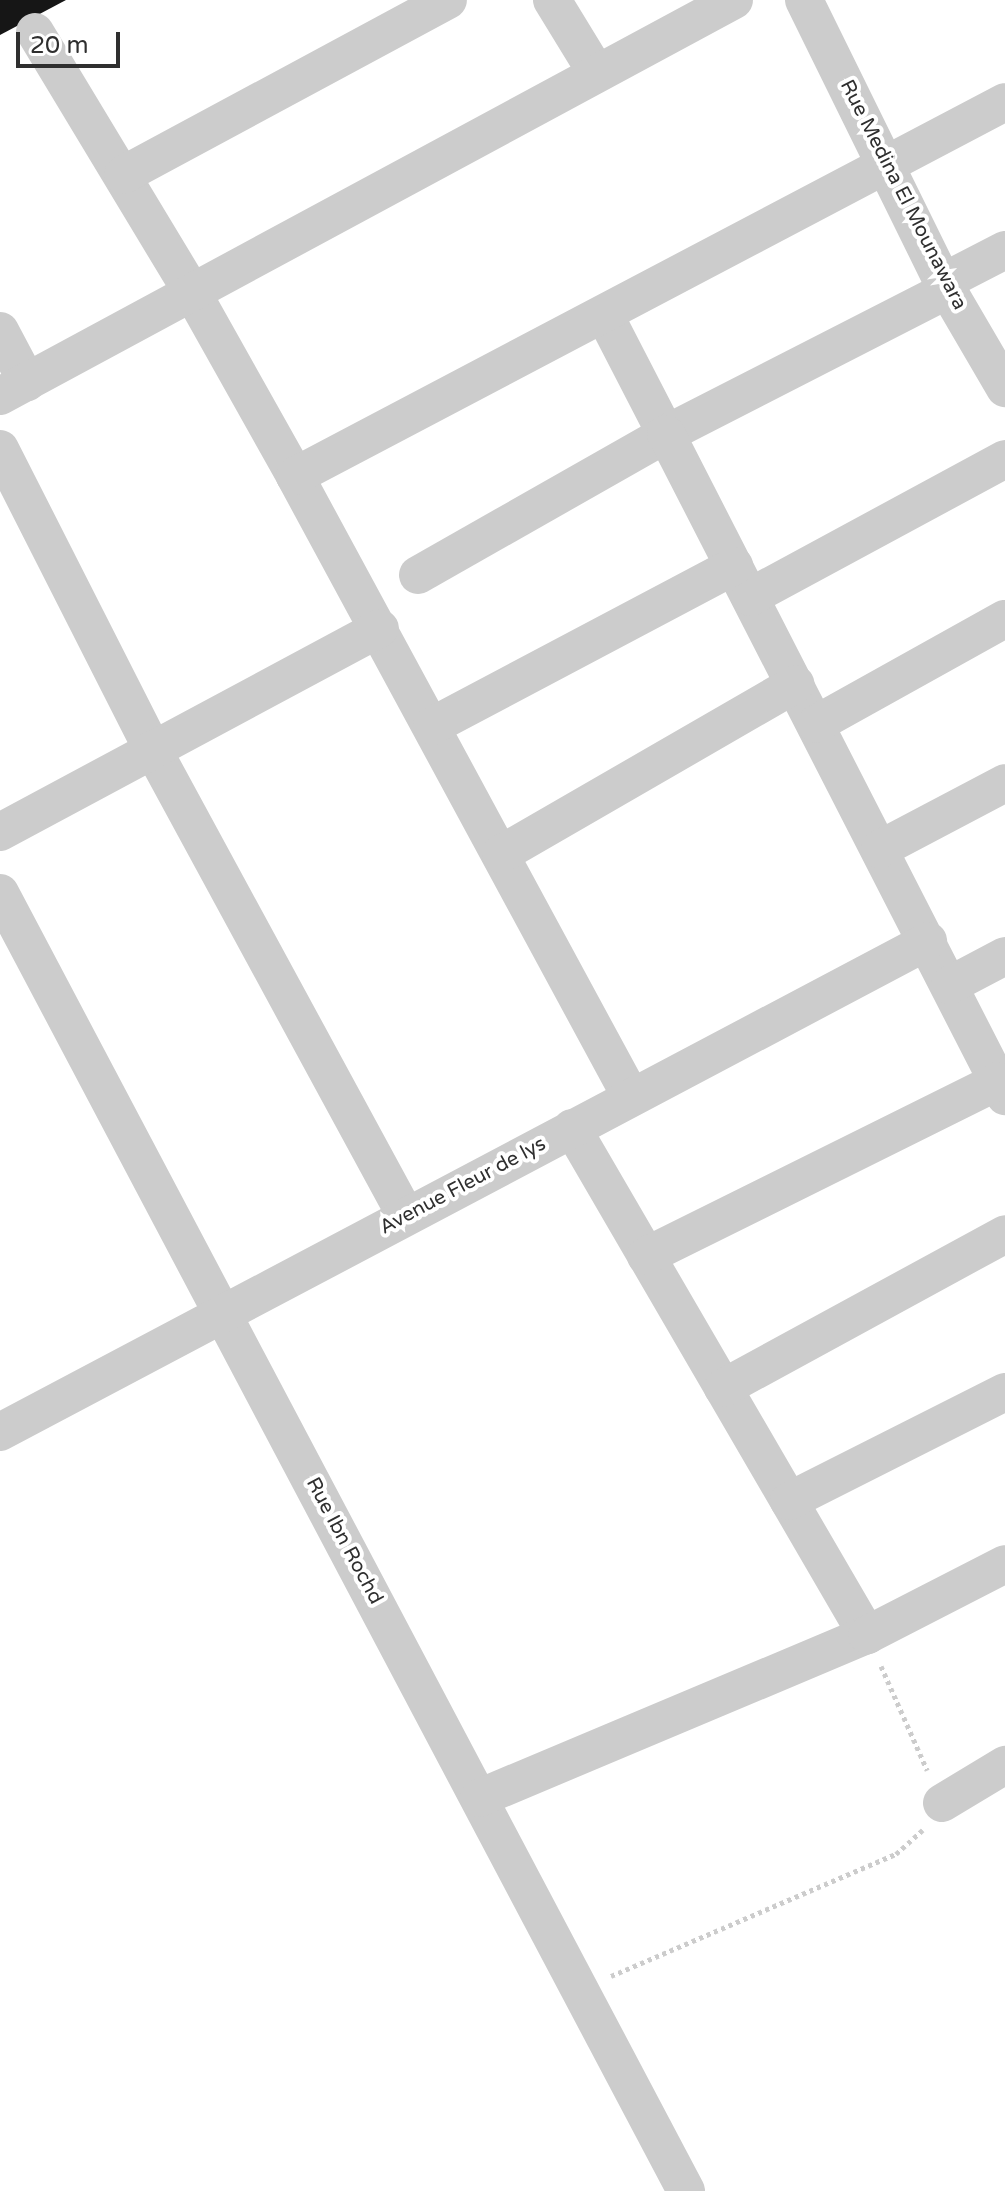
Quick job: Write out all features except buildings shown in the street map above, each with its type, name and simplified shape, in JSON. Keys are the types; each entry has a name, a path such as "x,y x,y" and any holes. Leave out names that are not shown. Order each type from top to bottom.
{"street":[{"path":"552,0 596,72"},
{"path":"0,331 14,389 734,0"},
{"name":"Rue Medina El Mounawara","path":"812,2 886,166 946,286 1005,388"},
{"path":"123,175 437,3"},
{"path":"35,32 193,294 295,476 380,628 631,1097"},
{"path":"295,476 1005,102"},
{"path":"418,575 666,434 946,286 1005,250"},
{"path":"604,314 928,941 1001,1089 646,1256"},
{"path":"0,449 153,750 406,1216"},
{"path":"432,726 1005,459"},
{"path":"816,724 1005,619"},
{"path":"0,832 380,628"},
{"path":"501,854 795,684"},
{"path":"880,849 1005,783"},
{"name":"Rue Ibn Rochd","path":"0,893 686,2191"},
{"name":"Avenue Fleur de lys","path":"0,1432 928,941"},
{"path":"950,985 1005,956"},
{"path":"572,1128 867,1635"},
{"path":"723,1388 1005,1234"},
{"path":"789,1501 1005,1392"},
{"path":"479,1798 867,1635 1005,1564"},
{"path":"942,1803 1005,1765"}],"path":[{"path":"579,1990 896,1854 934,1820 942,1803 867,1635"}]}
